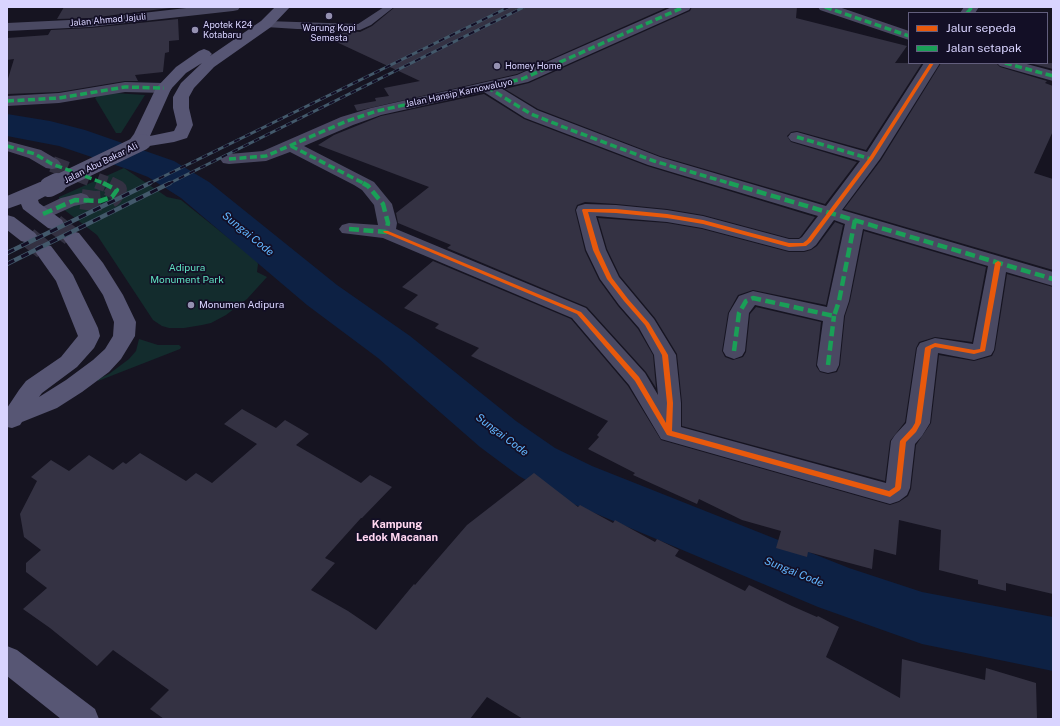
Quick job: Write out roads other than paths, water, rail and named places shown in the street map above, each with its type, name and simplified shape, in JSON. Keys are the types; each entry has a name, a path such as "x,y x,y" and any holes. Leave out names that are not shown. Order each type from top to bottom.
{"main road":[{"name":"Jalan Abu Bakar Ali","path":"140,142 164,88 174,76 251,20 265,7"},
{"name":"Jalan Abu Bakar Ali","path":"9,421 49,402 79,383 113,354 124,336 126,322 96,268 56,225 30,205 29,199 49,185 140,142 174,137 181,134 185,125 181,108 181,97 187,86 209,64 266,24 283,7"},
{"path":"10,204 49,185"},
{"path":"7,221 28,237"},
{"name":"Jalan Abu Bakar Ali","path":"9,421 34,387 69,362 86,343 89,336 66,280 44,250"},
{"path":"7,659 84,719"}],"street":[{"name":"Jalan Ahmad Jajuli","path":"7,27 90,23 232,7"},
{"name":"Jalan Hansip Karnowaluyo","path":"229,159 266,156 347,121 370,113 487,87 533,75 684,7"},
{"path":"826,7 908,36"},
{"path":"669,433 670,403 665,355 647,324 610,279 596,250 584,210 616,211 667,216 703,222 789,245 804,245 810,241 870,159 931,64"},
{"path":"1009,64 1053,76"},
{"path":"7,101 59,98 125,87 164,88"},
{"path":"487,87 531,114 646,158 1053,279"},
{"path":"797,137 870,159"},
{"path":"7,146 35,154 52,164"},
{"path":"292,146 327,163 368,186 383,204 388,222 386,232"},
{"path":"56,225 68,202 82,200"},
{"path":"828,365 834,316 839,302 855,220"},
{"path":"350,229 386,232 579,313 638,379 669,433 890,494 898,488 902,441 914,430 918,423 928,348 935,344 978,352 983,350 998,263"},
{"path":"734,351 739,313 746,301 753,298 834,316"}],"lane":[{"path":"266,24 360,27 368,24 390,7"}],"waterway":[{"name":"Sungai Code","path":"7,125 50,132 143,162 161,169 195,190 322,295 394,347 498,434 537,462 573,481 838,589 922,618 1053,644"}],"tunnel":[{"path":"52,164 106,184"},
{"path":"81,199 94,201 106,200 112,197 117,190 103,183"},
{"path":"55,224 72,237"},
{"path":"28,237 44,250"}],"railway":[{"path":"148,184 509,7"},
{"path":"168,184 524,7"},
{"path":"7,253 150,183"},
{"path":"7,264 170,183"}],"place":[{"name":"Warung Kopi Semesta","path":"329,16"},
{"name":"Apotek K24 Kotabaru","path":"195,30"},
{"name":"Homey Home","path":"497,66"},
{"name":"Monumen Adipura","path":"191,305"}],"district":[{"name":"Kampung Ledok Macanan","path":"397,531"}],"park label":[{"name":"Adipura Monument Park","path":"187,274"}]}
